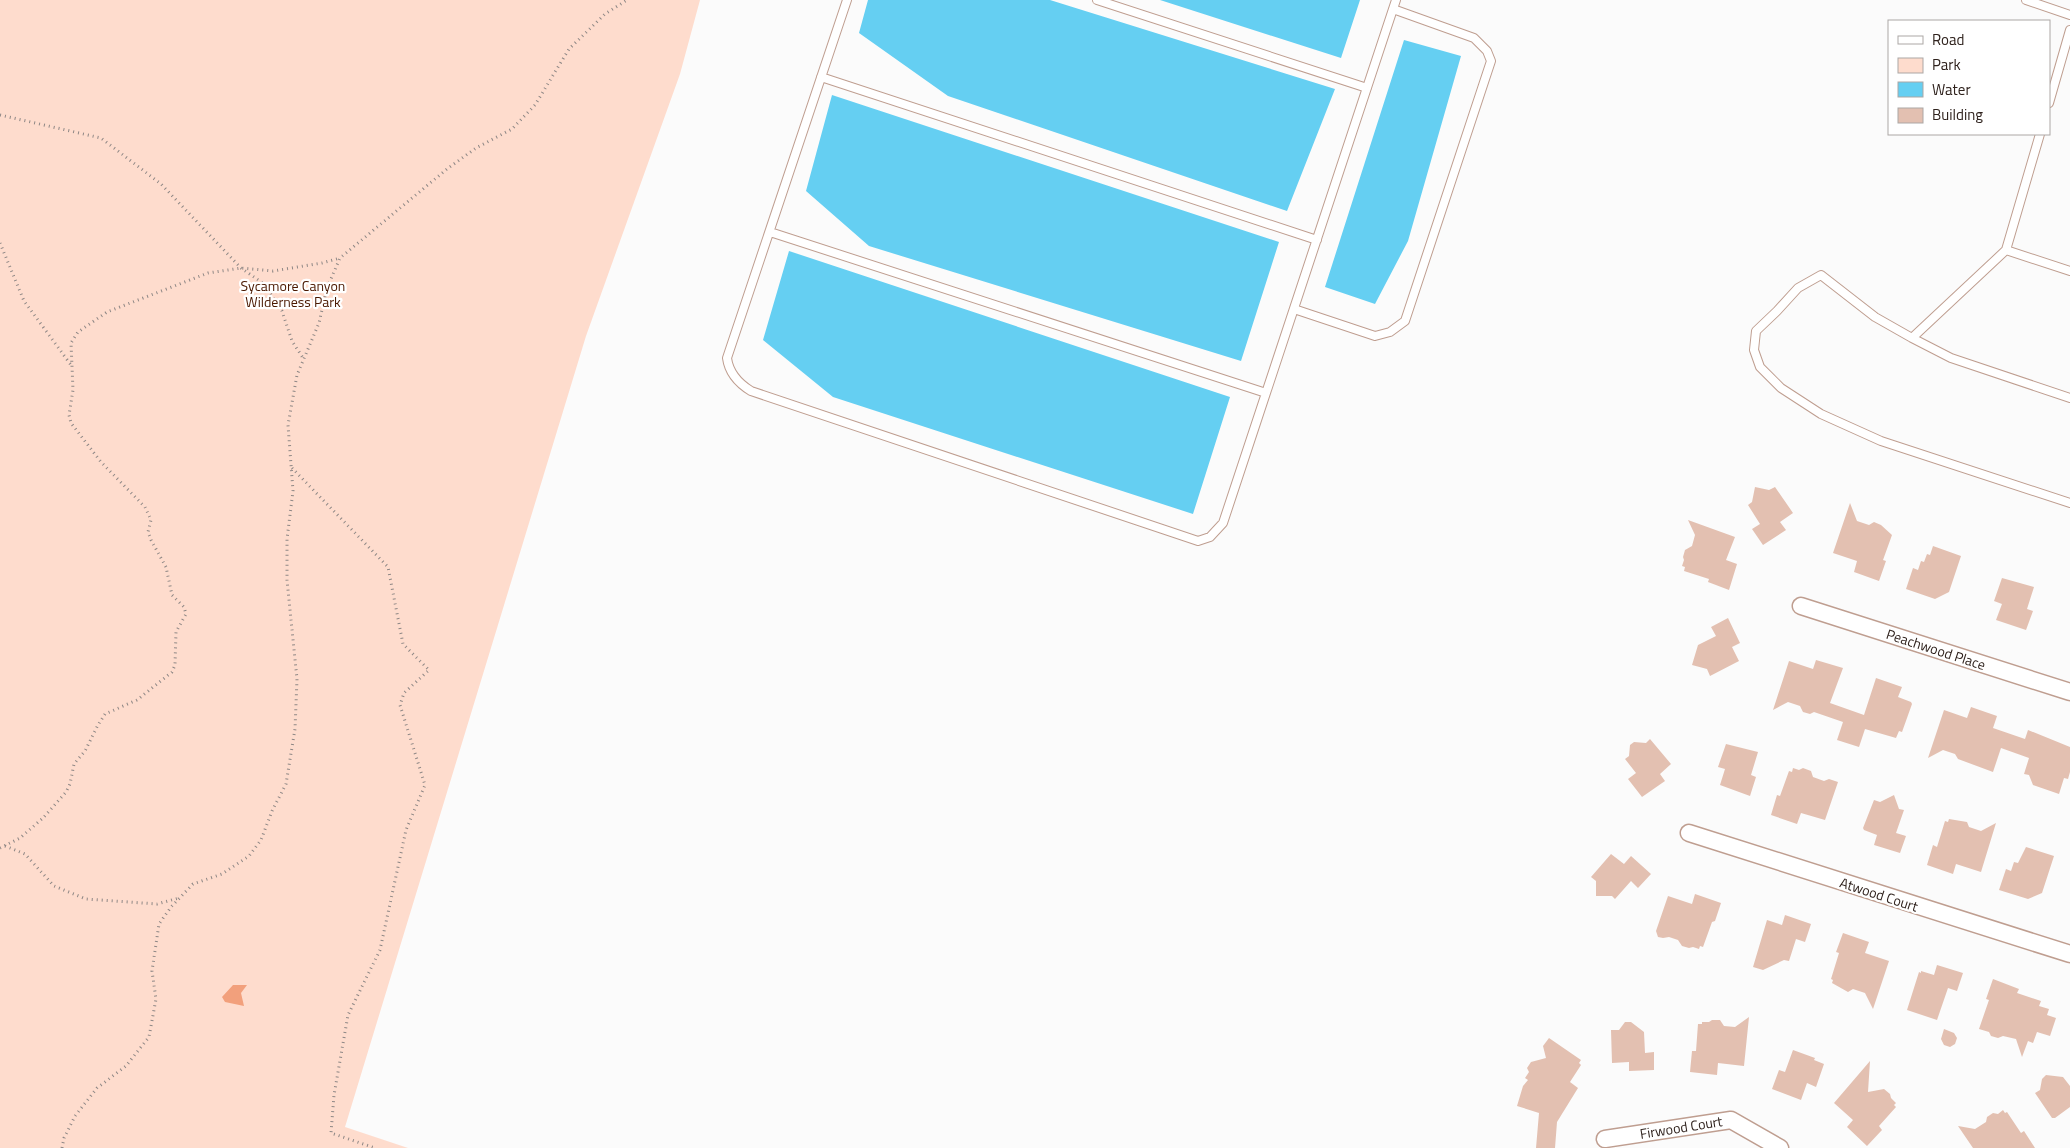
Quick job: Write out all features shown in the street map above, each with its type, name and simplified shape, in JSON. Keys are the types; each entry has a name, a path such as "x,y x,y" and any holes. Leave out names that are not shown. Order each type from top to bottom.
{"street":[{"name":"Peachwood Place","path":"1801,606 2070,692"},
{"name":"Atwood Court","path":"1689,833 2070,954"},
{"name":"Firwood Court","path":"1605,1139 1731,1120 1780,1148"}],"lane":[{"path":"847,0 727,358 731,372 741,385 761,394 1184,538 1198,541 1205,540 1223,523 1396,0"},
{"path":"1097,0 1367,88"},
{"path":"2026,0 2070,15"},
{"path":"1294,309 1375,336 1390,332 1405,321 1491,61 1487,51 1474,38 1393,9"},
{"path":"2050,100 2070,30"},
{"path":"821,77 1317,240"},
{"path":"1912,338 2006,250 2040,135"},
{"path":"770,232 1266,393"},
{"path":"2006,250 2070,271"},
{"path":"2070,398 1951,358 1874,317 1821,275 1798,288 1777,312 1756,331 1754,350 1760,367 1781,388 1821,414 1881,441 2070,503"}],"path":[{"path":"2,847 16,840 37,823 66,792 70,784 74,764 85,751 105,714 137,700 172,672 175,665 176,632 186,614 184,607 172,595 166,567 148,532 151,520 146,507 101,462 71,423 69,415 73,390 71,347 76,335 85,326 107,312 208,273 241,268 273,271 340,258 447,169 476,148 512,129 535,105 569,49 606,14 627,0"},
{"path":"0,115 101,138 161,184 241,268 264,284 282,311 292,341 303,358"},
{"path":"0,243 24,301 72,366"},
{"path":"62,1148 64,1138 75,1116 97,1088 126,1066 149,1037 156,999 152,971 160,924 179,898 193,884 222,874 249,856 261,840 272,811 286,784 295,728 297,678 287,580 287,539 293,492 288,426 291,400 303,358 319,323 326,288 340,258"},
{"path":"291,468 388,567 403,644 429,670 404,693 400,705 424,785 406,830 380,950 348,1016 334,1095 331,1133 375,1148"},
{"path":"2,847 25,854 54,886 86,899 157,904 179,898"}],"green space":[{"name":"Sycamore Canyon Wilderness Park","path":"0,0 700,0 680,74 586,336 345,1127 408,1148 0,1148"}],"shaded area":[{"path":"233,985 247,985 241,993 244,1006 225,1002 222,997"}],"water":[{"path":"868,0 1050,0 1335,89 1287,211 948,96 859,33"},
{"path":"1160,0 1360,0 1341,58"},
{"path":"1404,40 1461,56 1408,241 1375,304 1325,287"},
{"path":"832,95 1279,242 1241,361 869,246 806,191"},
{"path":"789,251 1230,397 1193,514 833,397 763,340"}],"building":[{"path":"1755,487 1769,490 1775,487 1793,513 1780,522 1786,530 1763,545 1752,529 1760,524 1748,505 1752,502"},
{"path":"1850,503 1857,521 1869,525 1874,522 1881,525 1892,535 1883,560 1886,561 1879,581 1854,572 1857,561 1833,553"},
{"path":"1688,520 1735,537 1726,560 1737,564 1729,590 1708,582 1709,579 1684,571 1685,567 1682,566 1685,550 1692,546 1695,535"},
{"path":"1933,546 1961,556 1949,592 1935,599 1906,589 1913,568 1918,570 1921,561 1924,562 1927,554 1930,555"},
{"path":"2002,578 2034,587 2027,609 2033,611 2026,630 1996,620 2002,604 1994,601"},
{"path":"1728,618 1740,643 1732,647 1739,661 1710,676 1707,669 1692,665 1698,645 1716,636 1711,627"},
{"path":"1816,660 1843,668 1830,703 1864,715 1876,678 1902,687 1898,697 1912,704 1902,732 1899,731 1896,738 1865,729 1859,747 1837,740 1843,722 1814,712 1810,714 1803,712 1800,706 1788,702 1773,710 1789,661 1813,669"},
{"path":"1971,707 1997,716 1993,728 2025,739 2028,730 2070,747 2070,772 2068,779 2064,778 2059,794 2033,785 2029,775 2024,774 2029,758 2001,748 1993,772 1958,759 1955,754 1943,750 1928,758 1944,710 1967,718"},
{"path":"1650,739 1671,764 1660,774 1665,781 1642,797 1628,779 1636,773 1625,759 1629,756 1630,745 1634,742 1646,743"},
{"path":"1726,744 1758,752 1751,775 1756,777 1750,796 1720,785 1725,769 1718,767"},
{"path":"1793,768 1799,770 1803,768 1811,771 1813,777 1824,781 1829,779 1838,782 1825,820 1801,813 1797,824 1771,815 1777,795 1780,796 1789,771 1792,772"},
{"path":"1894,795 1899,809 1904,810 1896,833 1906,836 1900,853 1874,845 1877,835 1863,828 1874,800 1880,802"},
{"path":"1949,819 1967,822 1969,827 1981,831 1996,823 1981,872 1956,864 1953,874 1927,865 1933,845 1937,847 1945,821 1948,822"},
{"path":"2026,847 2054,856 2042,893 2028,899 1999,890 2006,869 2011,871 2014,862 2018,863"},
{"path":"1611,854 1624,864 1631,856 1651,874 1638,888 1631,881 1615,899 1612,896 1596,896 1596,881 1591,877"},
{"path":"1695,894 1721,903 1703,947 1700,946 1699,949 1689,948 1682,946 1678,940 1669,937 1658,937 1656,931 1668,896 1692,904"},
{"path":"1785,915 1811,924 1805,942 1796,939 1789,961 1784,960 1763,970 1753,967 1767,920 1782,925"},
{"path":"1843,933 1869,942 1865,953 1889,961 1873,1009 1865,993 1853,989 1848,992 1832,983 1833,980 1831,979 1839,953 1836,952"},
{"path":"1937,965 1963,973 1957,991 1948,988 1937,1020 1907,1010 1919,972 1934,975"},
{"path":"1993,979 2019,989 2017,993 2041,1001 2039,1006 2049,1009 2047,1015 2056,1018 2050,1036 2037,1032 2033,1043 2028,1041 2022,1057 2016,1039 2003,1036 1998,1038 1991,1036 1989,1032 1979,1029 1989,1000 1986,999"},
{"path":"1749,1017 1744,1066 1718,1063 1717,1075 1690,1072 1692,1051 1696,1051 1698,1024 1720,1020 1724,1026 1735,1027"},
{"path":"1625,1022 1631,1022 1644,1032 1645,1053 1654,1052 1654,1070 1629,1071 1629,1062 1612,1063 1611,1030 1619,1030"},
{"path":"1944,1029 1954,1033 1957,1038 1955,1044 1950,1047 1944,1045 1941,1039"},
{"path":"1549,1038 1581,1060 1579,1063 1581,1065 1570,1082 1578,1088 1557,1122 1555,1148 1536,1148 1539,1113 1517,1106 1523,1086 1528,1080 1525,1078 1529,1072 1527,1068 1531,1062 1546,1058 1543,1046"},
{"path":"1793,1050 1815,1058 1814,1060 1824,1064 1816,1087 1807,1083 1801,1100 1772,1089 1779,1070 1785,1072"},
{"path":"1870,1061 1868,1092 1884,1089 1896,1103 1894,1105 1896,1107 1879,1126 1882,1130 1867,1146 1847,1127 1853,1120 1834,1103"},
{"path":"2046,1075 2063,1077 2070,1086 2070,1107 2055,1118 2052,1118 2035,1093 2040,1090 2042,1079"},
{"path":"2003,1110 2005,1113 2007,1112 2021,1133 2024,1131 2035,1148 1973,1148 1958,1126 1975,1129 1986,1122 1987,1117 1993,1113 1998,1114"}]}
